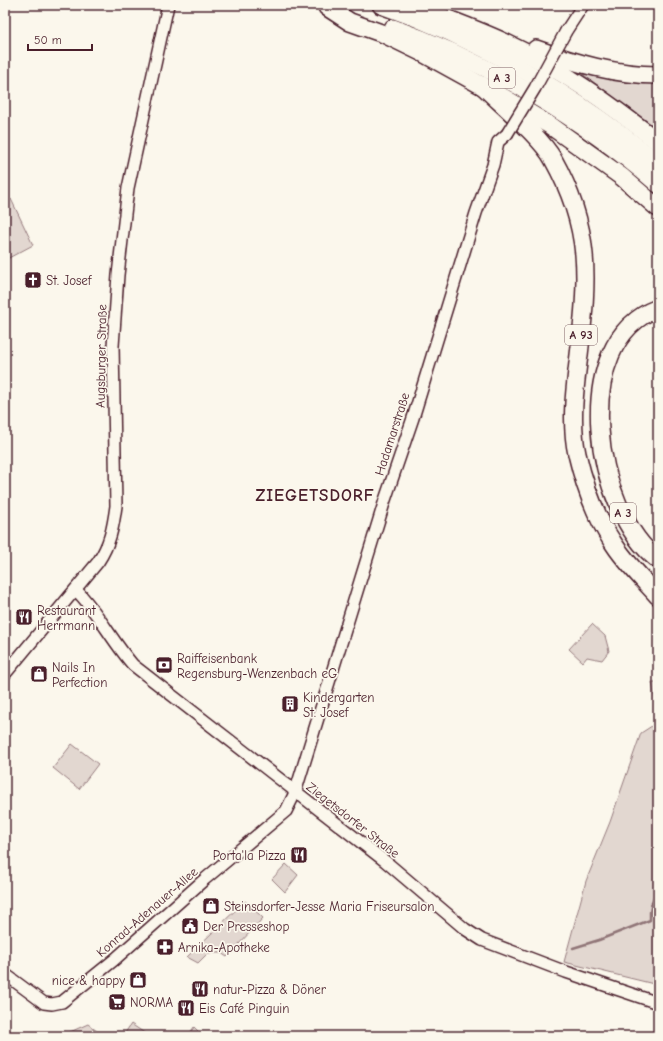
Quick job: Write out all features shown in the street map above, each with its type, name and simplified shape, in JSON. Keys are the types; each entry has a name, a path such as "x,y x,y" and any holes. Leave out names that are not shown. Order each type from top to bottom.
{"highway":[{"name":"A 3","path":"381,5 447,32 534,75 614,128 658,163"},
{"name":"A 3","path":"409,5 460,23 506,42 562,74 617,110 658,142"},
{"name":"A 3","path":"323,6 425,39 476,62 558,110 638,167 658,184"},
{"path":"323,6 350,22 384,34 421,52 508,100 551,126 622,177 658,208"},
{"name":"A 3","path":"460,23 473,24 562,58 599,68 630,74 658,75"},
{"name":"A 93","path":"482,85 532,134 552,158 572,198 579,221 585,250 586,279 574,391 577,453 592,501 605,529 629,563 658,596"},
{"name":"A 3","path":"658,308 642,316 632,324 617,341 608,359 602,379 600,416 604,458 615,497 631,528 642,543 658,560"}],"street":[{"name":"Hadamarstraße","path":"295,793 385,500 413,418 476,213 493,165 498,142 507,134 535,88 566,31 583,5"},
{"name":"Augsburger Straße","path":"5,674 76,590 107,548 113,529 116,506 113,346 118,275 128,188 168,6"},
{"name":"Ziegetsdorfer Straße","path":"76,590 89,603 110,636 133,665 295,793 380,857 465,929 482,940 566,972 658,1003"},
{"name":"Konrad-Adenauer-Allee","path":"5,974 44,1003 52,1004 62,1002 114,960 205,879 286,811 295,793"}],"shaded area":[{"path":"581,73 630,82 658,84 658,129"},
{"path":"11,199 33,245 5,260 5,202"},
{"path":"592,624 605,636 609,651 602,660 587,657 583,662 569,649"},
{"path":"652,682 658,682 658,718"},
{"path":"658,722 658,985 564,962 586,881 610,822 641,733"},
{"path":"72,744 98,764 79,789 53,768"},
{"path":"286,864 298,875 285,892 272,879"},
{"path":"245,901 263,918 227,957 221,953 208,953 198,963 187,957"},
{"path":"88,1024 103,1036 61,1036"},
{"path":"131,1024 149,1036 123,1036"},
{"path":"194,1027 203,1036 188,1036"}],"waterway":[{"path":"657,682 658,689"},
{"path":"573,948 599,940 650,920 651,904 658,889"}],"place":[{"name":"St. Josef","path":"33,280"},
{"name":"Restaurant Herrmann","path":"24,617"},
{"name":"Raiffeisenbank Regensburg-Wenzenbach eG","path":"164,665"},
{"name":"Nails In Perfection","path":"39,674"},
{"name":"Kindergarten St. Josef","path":"290,704"},
{"name":"Porta'la Pizza","path":"299,855"},
{"name":"Steinsdorfer-Jesse Maria Friseursalon","path":"211,906"},
{"name":"Der Presseshop","path":"190,926"},
{"name":"Arnika-Apotheke","path":"165,947"},
{"name":"nice & happy","path":"138,980"},
{"name":"natur-Pizza & Döner","path":"200,989"},
{"name":"NORMA","path":"117,1002"},
{"name":"Eis Café Pinguin","path":"186,1008"}],"district":[{"name":"ZIEGETSDORF","path":"315,495"}]}
